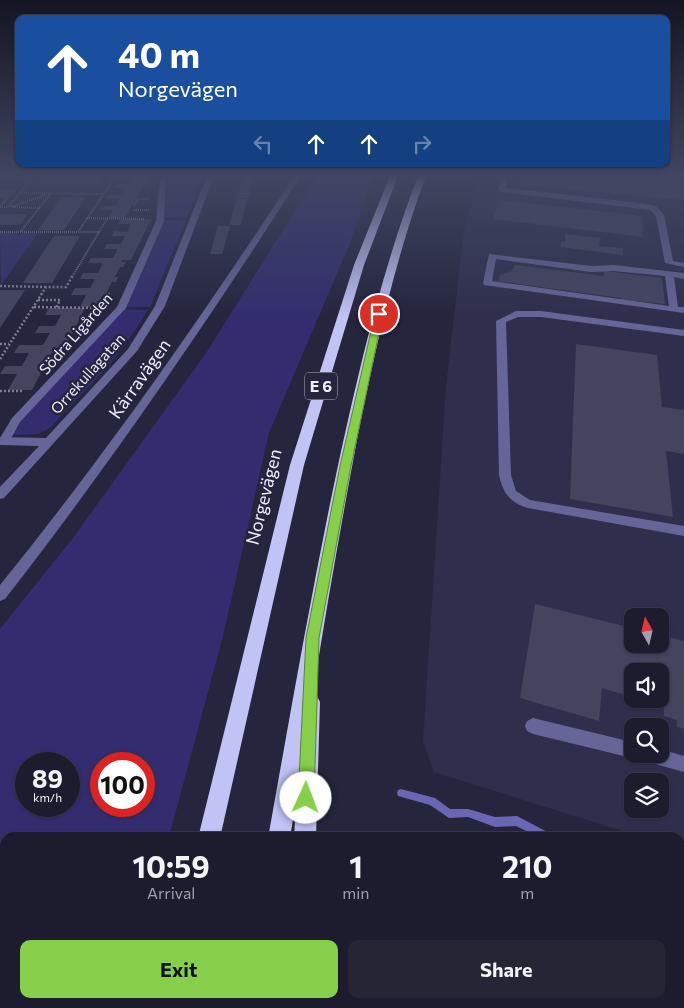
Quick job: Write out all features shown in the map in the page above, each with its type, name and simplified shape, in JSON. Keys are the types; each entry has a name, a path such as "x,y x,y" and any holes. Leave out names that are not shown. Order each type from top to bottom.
{"highway":[{"name":"Norgevägen","path":"210,832 297,465 359,265 376,223"},
{"name":"E 6","path":"280,832 345,466 371,346 391,268 406,223"},
{"path":"305,832 313,638"}],"street":[{"name":"Södra Ligården","path":"2,441 16,420 121,308 158,223"},
{"name":"Orrekullagatan","path":"0,494 132,351 160,306 193,223"},
{"name":"Kärravägen","path":"0,595 134,418 241,266 268,223"},
{"path":"662,223 669,263 684,265"},
{"path":"684,276 614,268 591,268 492,256 487,283 684,310"},
{"path":"669,274 674,309"},
{"path":"684,333 541,314 516,314 508,316 501,322 505,475 508,492 515,499 528,504 684,531"},
{"path":"2,441 47,442"},
{"path":"533,726 624,748"},
{"path":"669,760 684,764"}],"path":[{"path":"20,232 27,223"},
{"path":"78,232 84,223"},
{"path":"0,286 66,287 104,223"},
{"path":"0,232 99,232"},
{"path":"0,359 46,287"},
{"path":"38,300 60,300 56,308"},
{"path":"33,307 121,308"},
{"path":"0,344 10,344"}],"shaded area":[{"path":"163,223 185,223 150,307 124,307"},
{"path":"288,223 357,223 269,433 223,636 170,832 0,832 0,629 73,538 206,353"},
{"path":"466,223 684,223 684,832 626,832 434,772 423,741 446,386 463,237"},
{"path":"0,233 19,233 17,235 20,235 22,233 38,233 1,285"},
{"path":"123,309 148,310 109,365 51,427 39,434 13,435 16,425"}],"building":[{"path":"0,223 21,223 19,225 0,225"},
{"path":"43,223 69,223 64,230 38,230"},
{"path":"149,223 131,260 122,260 121,262 126,262 123,267 120,267 115,277 118,277 116,282 112,282 99,307 80,307 86,295 71,295 75,288 90,288 95,279 80,279 83,273 98,273 103,263 88,263 91,258 113,258 118,249 104,249 107,244 121,244 125,236 112,236 114,231 127,232 131,224 118,224"},
{"path":"230,223 241,223 241,225 229,225"},
{"path":"527,223 642,223 643,237"},
{"path":"218,226 230,226 222,254 210,254"},
{"path":"565,234 600,238 599,246 623,248 623,255 560,247 561,241 565,242"},
{"path":"54,236 80,236 52,283 23,283"},
{"path":"515,265 604,276 604,271 662,278 665,304 635,301 624,302 620,298 498,281 500,275 512,271"},
{"path":"0,290 25,290 0,328"},
{"path":"49,308 85,308 65,348 54,348 32,390 8,390 17,374 0,374 5,366 22,366 29,353 14,353 19,345 43,345 50,333 35,333 39,326 55,326 61,315 45,315"},
{"path":"576,344 657,355 662,407 684,410 684,454 666,451 673,517 570,499"},
{"path":"535,604 624,626 624,653 669,653 669,637 684,641 684,729 677,727 677,720 664,716 664,708 669,708 669,663 624,663 624,695 602,688 599,721 520,698"}],"waterway":[{"path":"401,793 432,801 449,814 468,813 495,822 517,821 538,832"}],"route":[{"path":"306,798 313,638 345,466 379,314"}]}
